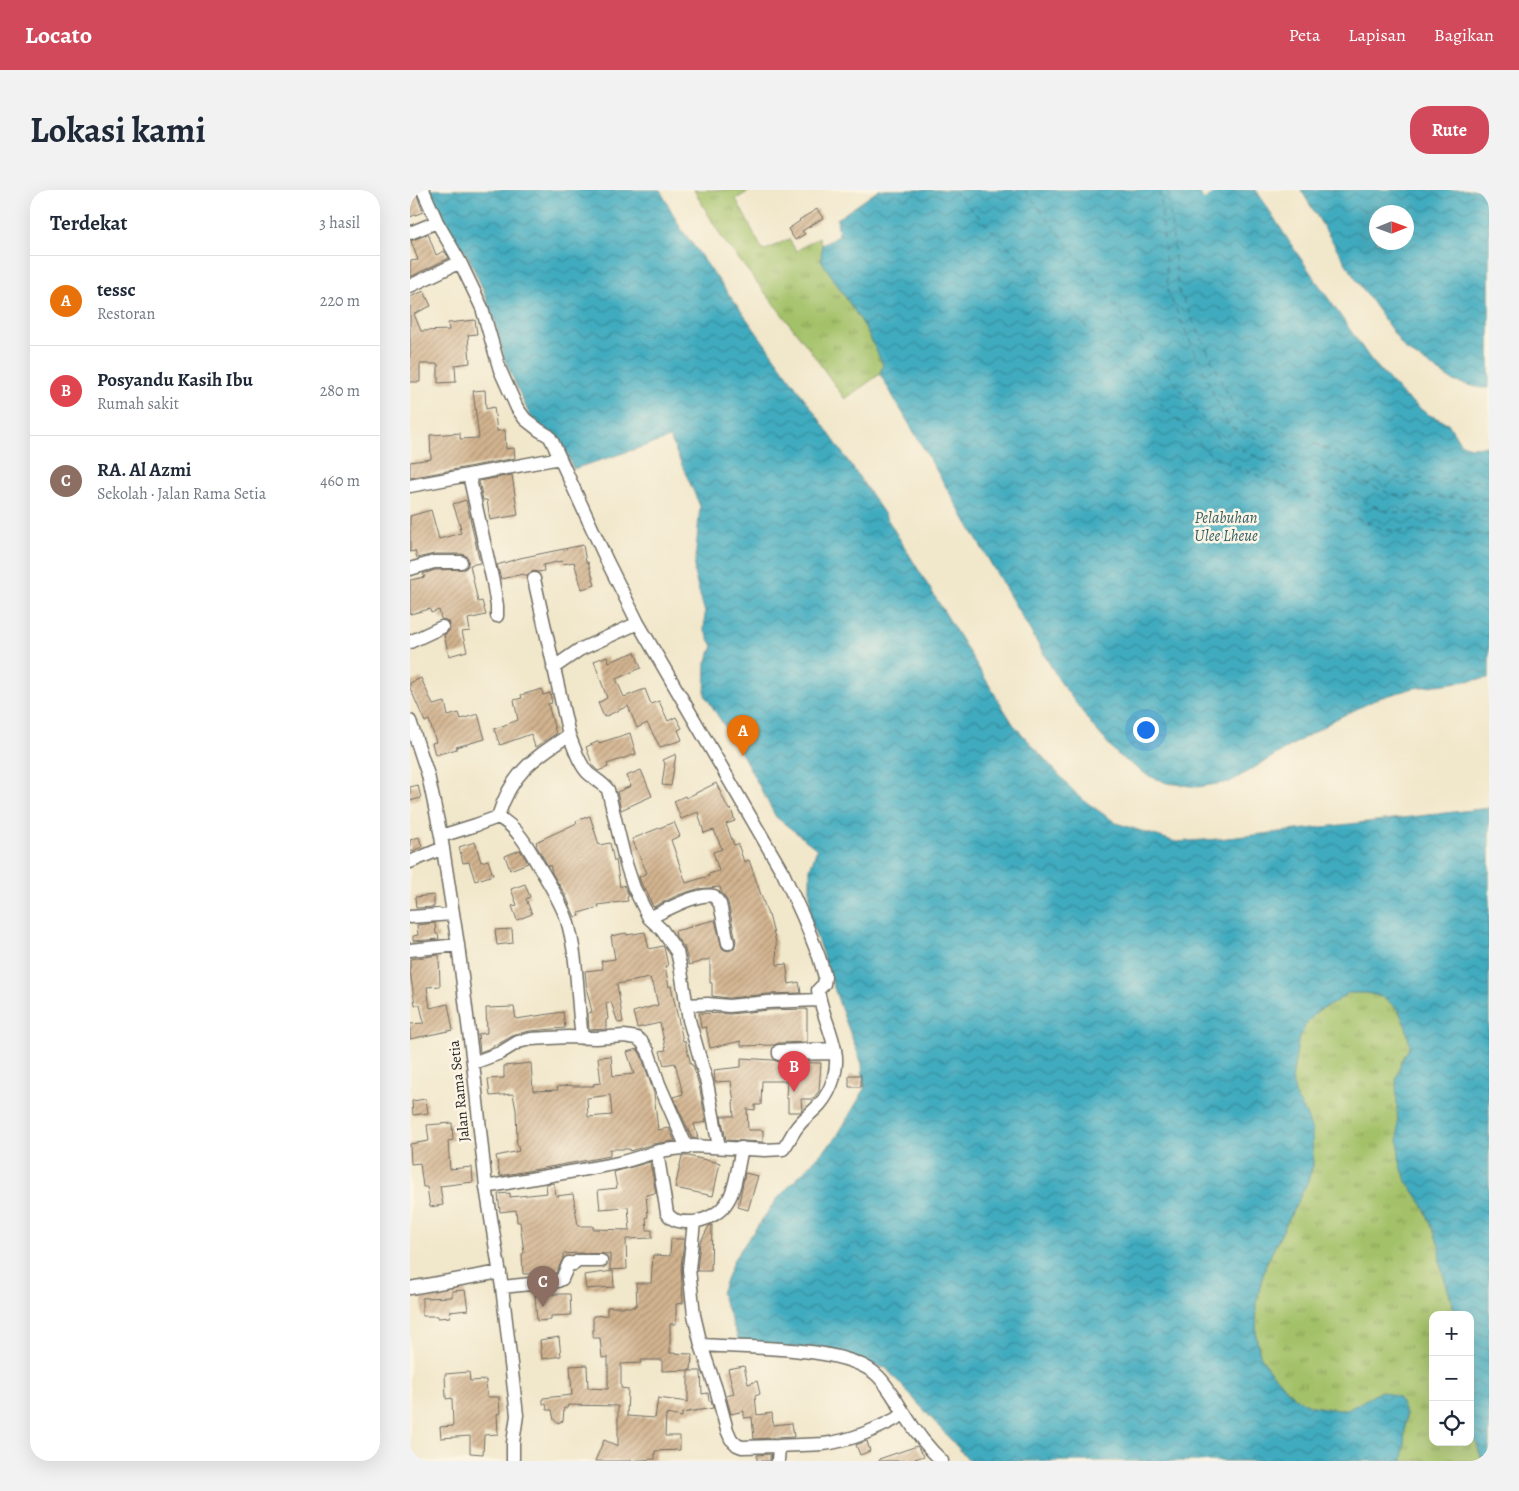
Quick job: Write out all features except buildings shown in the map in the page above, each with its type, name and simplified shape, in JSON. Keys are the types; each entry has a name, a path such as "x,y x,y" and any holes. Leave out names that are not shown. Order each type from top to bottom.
{"street":[{"path":"423,190 437,222 460,262 482,308 500,370 517,408 525,419 549,436 638,623 783,873 821,963 825,982 818,990 835,1049 835,1070 830,1088 825,1097 797,1126 783,1149 765,1150 719,1146 676,1148 618,1163 486,1187"},
{"path":"410,233 437,222"},
{"path":"410,286 460,262"},
{"path":"410,486 560,458"},
{"path":"469,475 493,582 498,616"},
{"path":"410,569 434,562 461,562"},
{"path":"534,579 569,735 585,770 608,790 630,877 649,918 662,930 676,952 680,965 686,1005 707,1083 719,1146"},
{"path":"554,668 580,650 638,623"},
{"path":"410,642 442,626"},
{"name":"Jalan Rama Setia","path":"410,721 428,775 442,842 458,945 486,1187 500,1272 517,1415 513,1443 513,1461"},
{"path":"498,817 503,800 518,775 543,753 569,735"},
{"path":"410,862 442,842 476,826 498,817 506,821 524,840 560,903 567,919 571,936 582,1038"},
{"path":"649,918 697,897 714,896 720,904 728,943"},
{"path":"410,917 453,914"},
{"path":"410,950 458,945"},
{"path":"686,1005 729,1006 820,1000"},
{"path":"473,1063 500,1053 518,1042 531,1039 624,1036 637,1038 648,1051 659,1084 687,1148"},
{"path":"656,1152 667,1213 675,1220 694,1222 706,1220 716,1215 728,1202 733,1189 742,1148"},
{"path":"694,1222 689,1269 694,1315 701,1345 727,1430 731,1439 737,1445 748,1448 823,1444 856,1437 887,1424 904,1414"},
{"path":"502,1287 558,1281 562,1279 570,1264 578,1261 601,1261"},
{"path":"410,1288 500,1272"},
{"path":"701,1345 812,1351 851,1361 866,1368 889,1388 904,1414 922,1439 942,1461"},
{"path":"778,1461 779,1446"}],"green space":[{"path":"694,190 751,190 736,199 763,251 789,239 796,251 819,237 822,245 821,260 865,327 883,365 880,374 845,399 807,346 722,238"},
{"path":"1348,993 1380,996 1394,1006 1406,1025 1410,1045 1401,1062 1405,1178 1425,1209 1439,1245 1440,1264 1455,1311 1429,1311 1429,1446 1474,1446 1474,1435 1484,1461 1403,1461 1406,1414 1381,1391 1349,1409 1330,1409 1312,1406 1295,1398 1269,1370 1260,1355 1256,1336 1257,1299 1266,1264 1307,1183 1313,1166 1306,1114 1296,1097 1292,1079 1298,1042 1305,1026 1317,1011 1334,1003"}],"water":[{"path":"430,190 660,190 680,227 815,413 883,512 1013,724 1079,797 1116,823 1176,842 1219,839 1489,808 1489,1461 1484,1461 1474,1435 1474,1311 1455,1311 1440,1264 1439,1245 1425,1209 1405,1178 1399,1159 1396,1081 1401,1062 1410,1046 1406,1027 1399,1011 1385,998 1368,993 1348,993 1334,1003 1317,1011 1305,1026 1298,1042 1292,1079 1296,1097 1306,1114 1312,1130 1313,1166 1307,1183 1266,1264 1257,1299 1256,1336 1260,1355 1269,1370 1295,1398 1312,1406 1330,1409 1349,1409 1381,1391 1398,1397 1406,1414 1403,1461 970,1461 886,1368 809,1349 741,1346 721,1293 734,1259 777,1199 836,1138 864,1090 862,1064 810,918 810,869 817,849 776,817 743,756 705,695 706,663 713,646 704,630 705,613 694,573 700,506 670,438 573,469 561,440 540,429 529,414 504,358 495,323 483,289 467,255 441,219"},
{"name":"Pelabuhan Ulee Lheue","path":"879,190 1256,190 1292,246 1371,360 1404,396 1427,414 1448,423 1460,443 1470,447 1489,446 1489,678 1414,688 1379,698 1336,719 1230,782 1198,787 1167,783 1147,775 1118,755 1092,725 1059,680 880,374 883,365 865,327 821,260 822,245 839,236 837,219"},
{"path":"1301,190 1489,190 1489,388 1481,388 1453,381 1405,349 1353,275"}],"pier":[{"path":"1199,190 1220,190 1204,200"}],"ferry route":[{"path":"953,190 1212,456 1386,530 1489,535"},
{"path":"1025,190 1220,441 1389,512 1489,517"},
{"path":"1160,190 1168,292 1228,426 1393,495 1489,499"},
{"path":"1168,190 1178,289 1236,411 1396,478 1489,481"}],"place":[{"name":"tessc","path":"743,756"},
{"name":"Posyandu Kasih Ibu","path":"794,1092"},
{"name":"RA. Al Azmi","path":"543,1307"}]}
